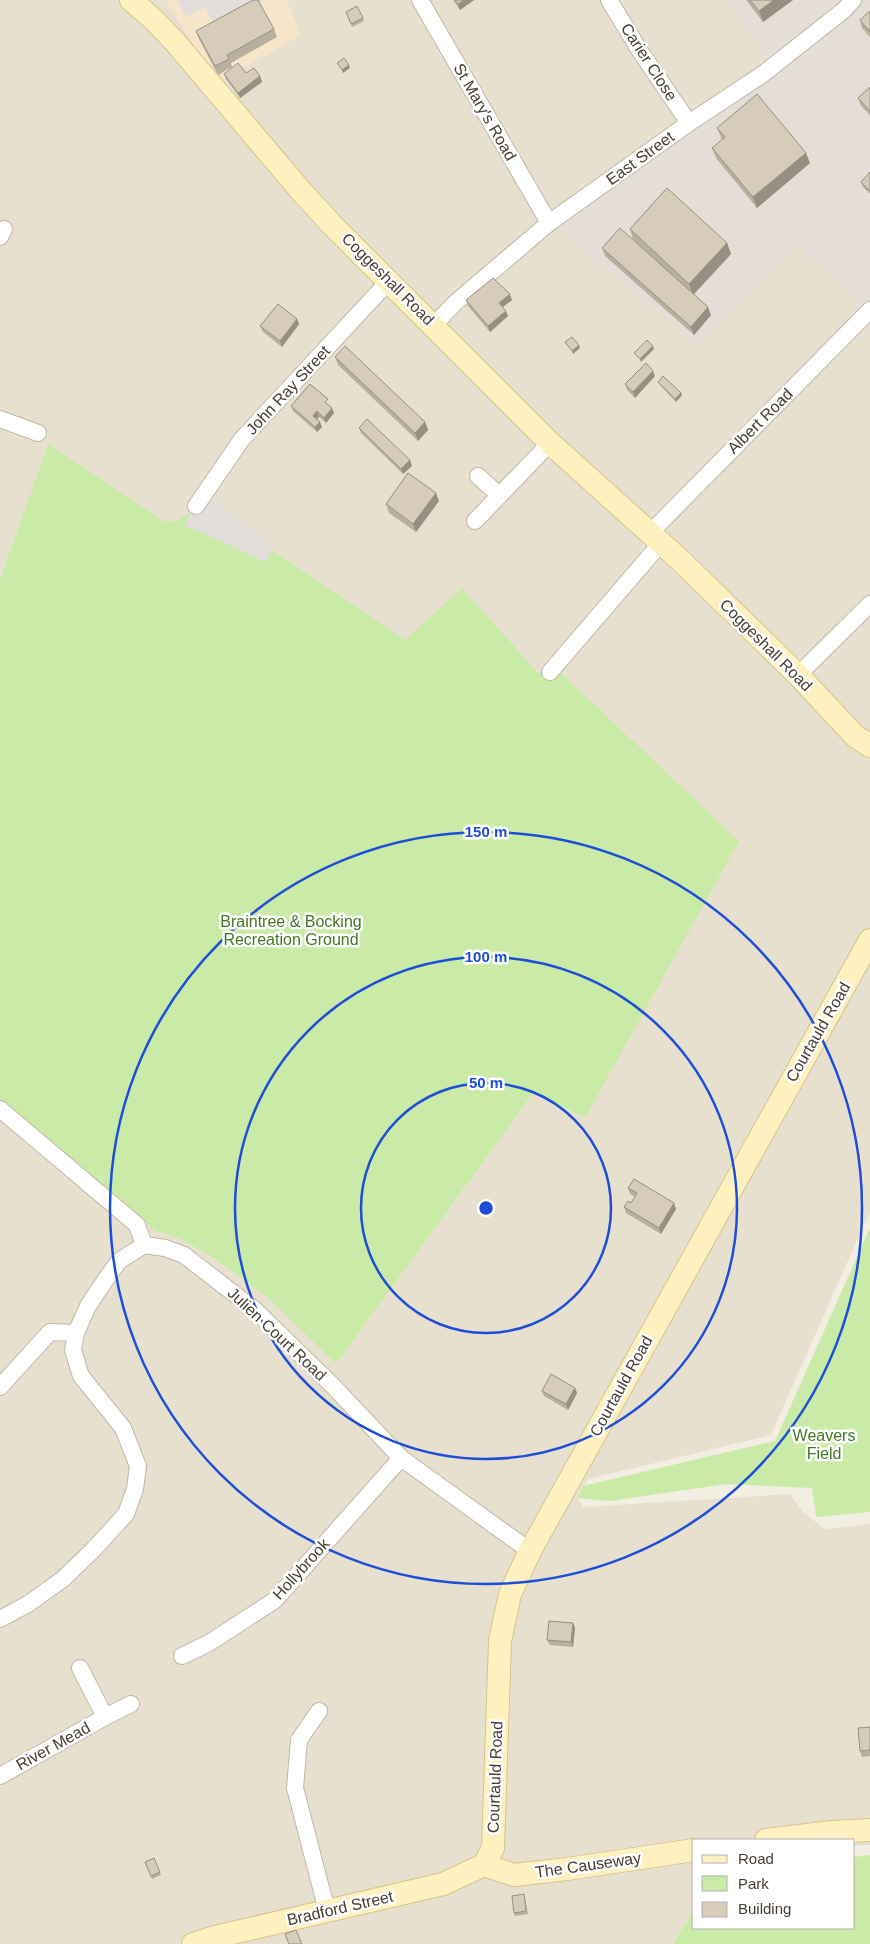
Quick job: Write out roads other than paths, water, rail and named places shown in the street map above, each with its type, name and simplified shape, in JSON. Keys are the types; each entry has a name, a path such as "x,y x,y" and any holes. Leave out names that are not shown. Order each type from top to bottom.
{"street":[{"name":"Coggeshall Road","path":"131,0 154,10 301,191 550,443 655,538 798,676 863,741 870,755"},
{"name":"St Mary's Road","path":"420,0 549,223"},
{"name":"Carier Close","path":"609,0 640,52 689,123"},
{"name":"East Street","path":"434,325 455,304 549,223 689,123 762,74 844,10 853,0"},
{"name":"John Ray Street","path":"196,506 242,439 390,281"},
{"name":"Albert Road","path":"655,538 870,310"},
{"path":"0,419 38,433"},
{"path":"475,521 550,443"},
{"path":"478,476 499,495"},
{"path":"550,672 655,538"},
{"path":"798,676 870,604"},
{"name":"Courtauld Road","path":"484,1865 493,1848 500,1641 510,1594 530,1551 870,940"},
{"path":"0,1109 137,1225 144,1244 119,1261 88,1306 76,1333 73,1350 81,1376 123,1428 138,1466 135,1489 126,1514 64,1579 28,1604 0,1619"},
{"name":"Julien Court Road","path":"144,1244 165,1248 184,1255 256,1310 333,1386 401,1458 530,1551"},
{"path":"0,1386 50,1332 76,1333"},
{"name":"Hollybrook","path":"182,1656 209,1643 276,1600 401,1458"},
{"name":"River Mead","path":"80,1668 105,1717"},
{"name":"River Mead","path":"0,1776 131,1704"},
{"path":"319,1711 299,1740 295,1788 327,1911"},
{"path":"774,1839 832,1832 870,1830"},
{"name":"The Causeway","path":"484,1865 514,1875 692,1850"},
{"name":"Bradford Street","path":"193,1944 443,1884 484,1865"}],"park label":[{"name":"Braintree & Bocking Recreation Ground","path":"291,930"},
{"name":"Weavers Field","path":"824,1444"}]}
